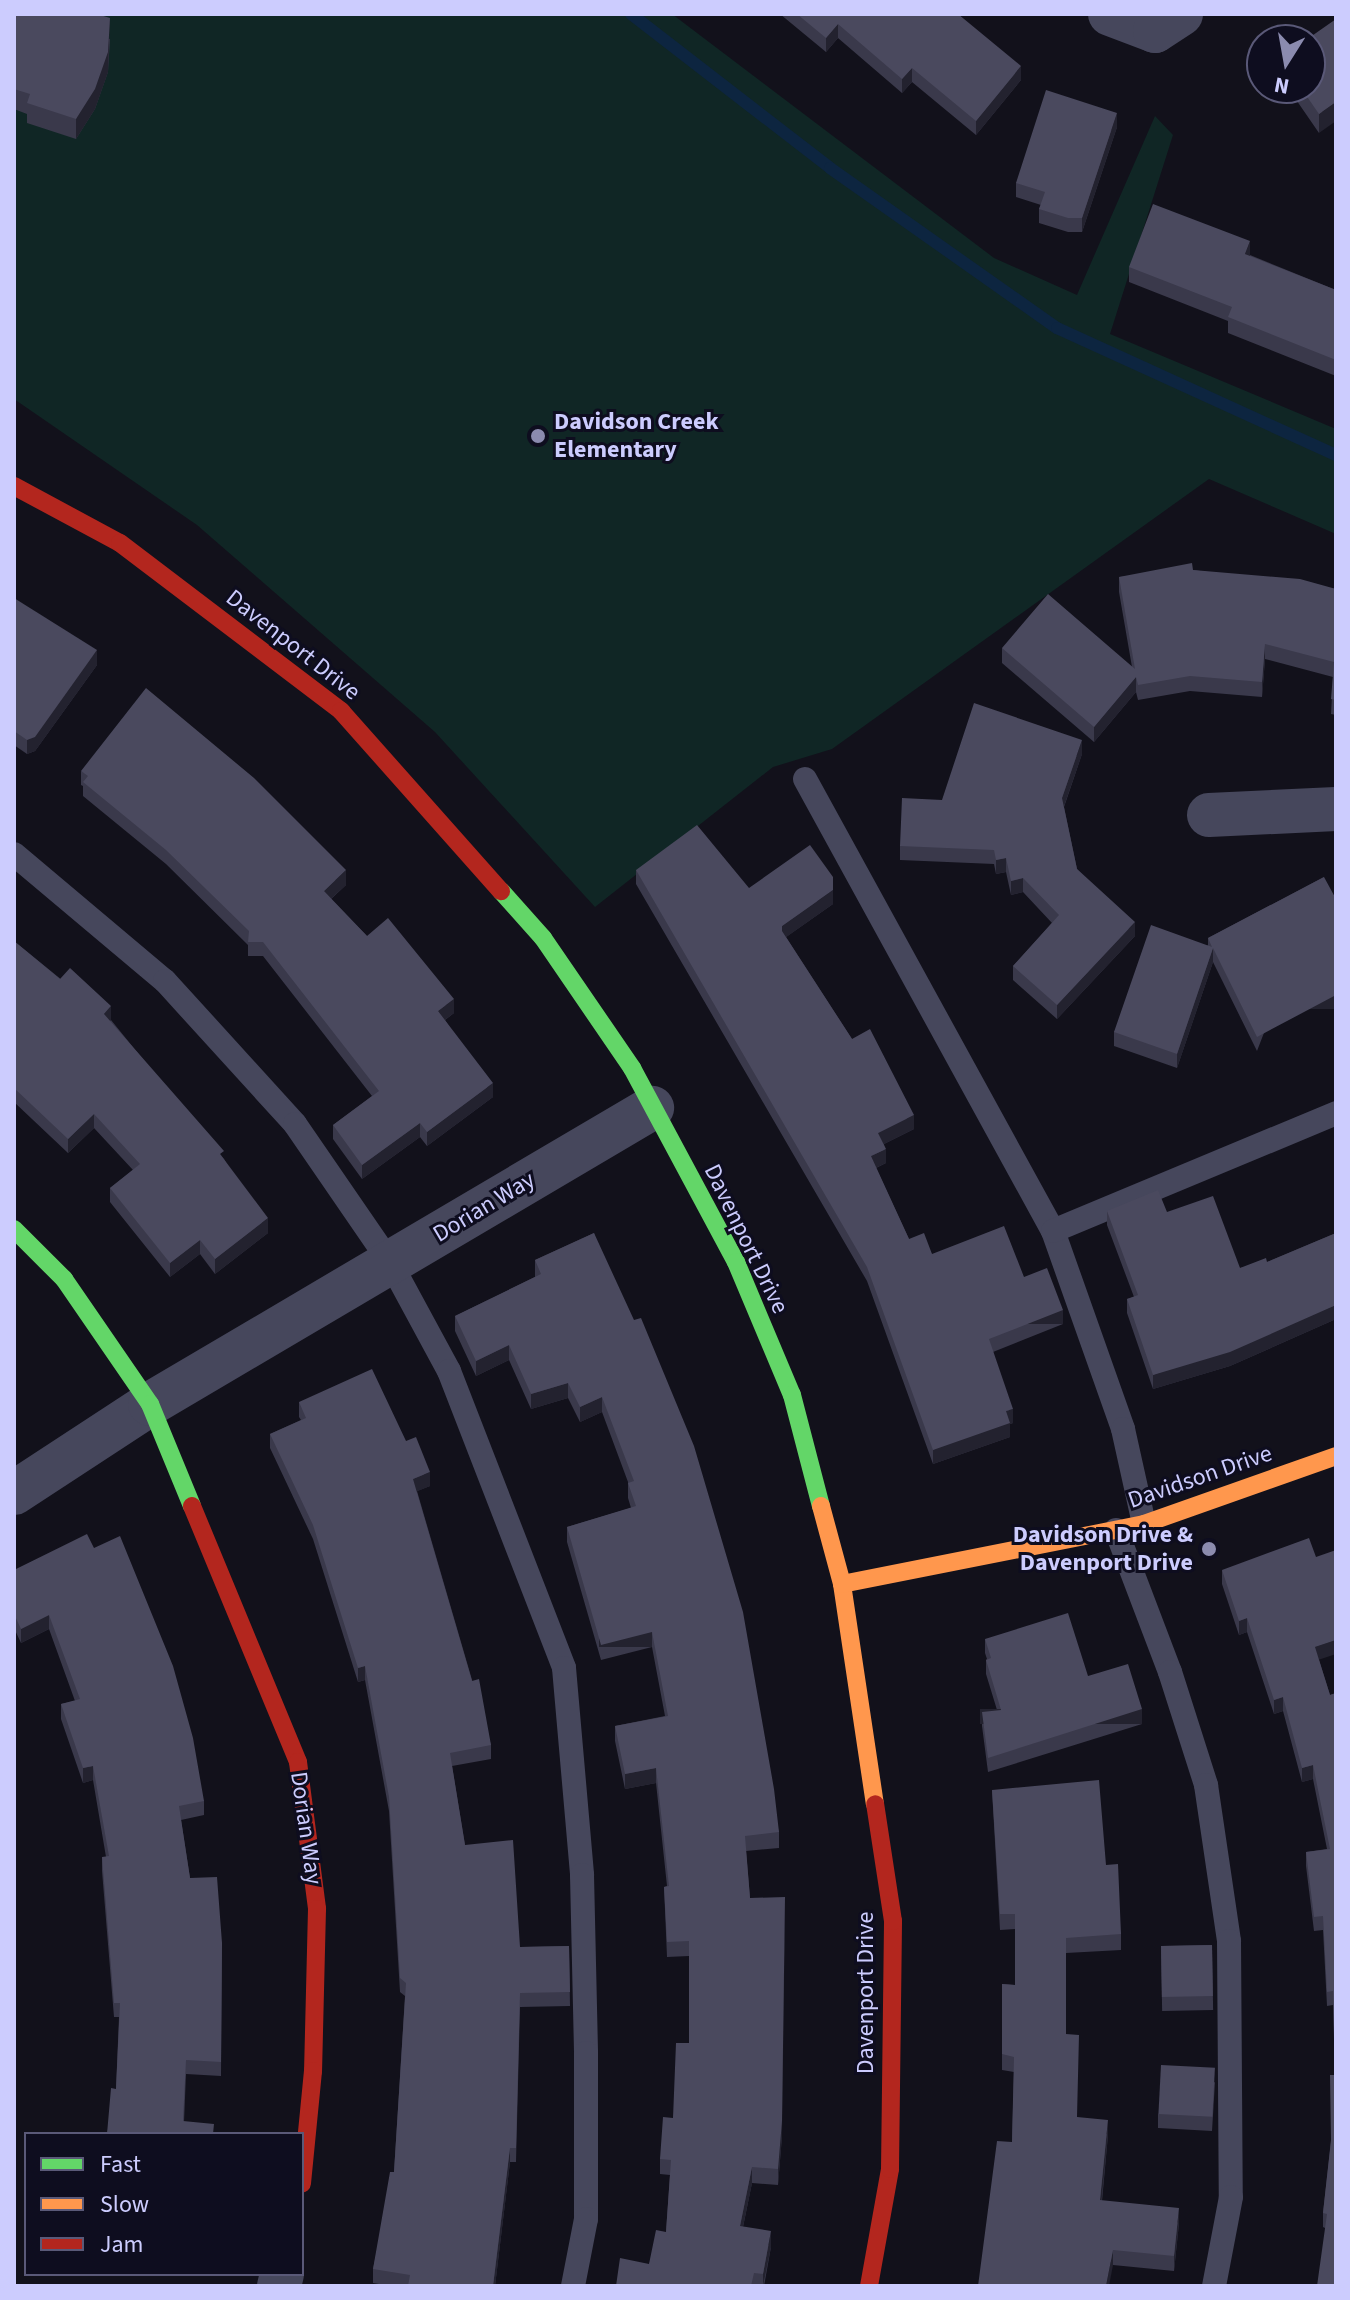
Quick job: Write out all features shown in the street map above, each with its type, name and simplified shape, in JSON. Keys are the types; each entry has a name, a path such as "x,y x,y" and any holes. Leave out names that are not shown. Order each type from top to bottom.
{"street":[{"path":"1110,14 1155,31 1181,14"},
{"name":"Davenport Drive","path":"14,486 120,543 341,711 543,938 608,1029 736,1262 792,1395 842,1584 893,1921 890,2169 869,2286"},
{"path":"1209,815 1336,809"},
{"name":"Dorian Way","path":"14,1493 150,1404 652,1108"},
{"name":"Dorian Way","path":"14,1229 64,1279 150,1404 298,1762 317,1909 313,2071 304,2163"},
{"name":"Davidson Drive","path":"842,1584 1144,1524 1336,1456"}],"lane":[{"path":"805,779 1053,1231 1123,1429 1144,1524"},
{"path":"14,854 165,981 295,1124 390,1262 449,1371 564,1668 582,1875 586,2053 586,2219 573,2286"},
{"path":"1053,1231 1336,1113"},
{"path":"1116,1530 1170,1672 1206,1785 1229,1941 1231,2197 1214,2286"}],"green space":[{"name":"Davidson Creek Elementary","path":"14,14 672,14 994,258 1077,295 1155,116 1173,135 1110,334 1336,429 1336,534 1209,479 832,749 773,767 595,907 435,732 197,525 14,399"}],"building":[{"path":"14,14 97,14 110,18 108,52 95,89 76,119 27,103 30,94 14,89"},
{"path":"797,14 958,14 1021,66 976,121 912,68 902,79 838,24 826,38"},
{"path":"1336,19 1336,102 1319,114 1312,104 1326,104 1326,26"},
{"path":"1046,90 1117,113 1082,218 1068,218 1039,209 1045,192 1016,183"},
{"path":"1153,204 1250,241 1245,254 1336,290 1336,360 1228,317 1232,307 1129,267"},
{"path":"1192,563 1193,570 1300,579 1336,589 1336,700 1331,699 1334,662 1265,644 1262,682 1190,676 1138,685 1136,677 1094,727 1002,648 1048,594 1135,669 1119,577"},
{"path":"14,598 97,650 35,737 27,740 14,731"},
{"path":"146,688 254,778 346,870 324,891 367,936 388,918 454,999 438,1011 493,1083 427,1132 420,1123 362,1165 333,1125 379,1091 263,942 248,942 249,931 166,850 83,782 88,776 81,771"},
{"path":"974,703 1082,740 1062,798 1077,869 1135,922 1057,1005 1013,966 1059,915 1023,878 1011,881 1006,858 996,860 994,850 900,846 902,798 942,800"},
{"path":"697,825 749,888 810,845 833,877 833,890 782,926 782,931 852,1039 870,1029 914,1115 878,1133 886,1149 871,1156 909,1239 924,1233 932,1254 1004,1226 1024,1277 1047,1268 1063,1310 989,1339 1013,1409 1006,1411 1010,1423 933,1450 867,1267 636,870"},
{"path":"1324,877 1336,899 1336,995 1257,1037 1213,948 1177,1054 1114,1032 1151,925 1212,947 1208,938"},
{"path":"14,941 60,979 70,968 111,1006 104,1014 224,1151 220,1154 268,1218 215,1259 200,1240 170,1263 110,1188 140,1164 94,1114 68,1139 14,1088"},
{"path":"1158,1190 1167,1212 1213,1196 1240,1268 1266,1258 1267,1262 1336,1233 1336,1305 1230,1352 1153,1375 1127,1299 1138,1295 1107,1211"},
{"path":"594,1233 634,1320 641,1318 694,1446 743,1612 774,1789 779,1832 745,1836 750,1898 785,1897 782,2121 778,2169 752,2167 740,2226 771,2231 763,2274 754,2273 751,2286 616,2286 620,2258 649,2264 656,2230 666,2232 671,2160 660,2159 663,2117 673,2118 676,2043 689,2043 689,1941 667,1942 664,1887 669,1886 656,1768 625,1774 615,1726 668,1716 652,1632 601,1645 567,1527 636,1506 628,1483 634,1481 602,1397 580,1407 568,1383 531,1394 509,1345 476,1361 455,1316 541,1274 535,1260"},
{"path":"372,1369 406,1441 416,1437 430,1472 413,1479 472,1681 479,1679 491,1745 450,1753 465,1845 513,1840 520,1947 569,1946 570,1992 520,1993 516,2148 510,2148 493,2286 408,2286 410,2275 373,2269 390,2172 394,2172 406,1983 400,1978 389,1797 365,1666 358,1668 313,1525 270,1434 306,1418 299,1402"},
{"path":"87,1534 94,1548 120,1536 173,1666 193,1738 204,1801 179,1806 190,1878 217,1877 222,1943 221,2062 186,2060 183,2121 214,2124 213,2132 107,2132 111,2088 116,2089 120,2003 114,2003 102,1857 109,1856 93,1766 83,1768 61,1704 80,1699 49,1615 21,1629 14,1614 14,1570"},
{"path":"1309,1538 1316,1557 1336,1550 1336,1640 1315,1647 1330,1695 1336,1693 1336,2286 1317,2286 1327,2214 1323,2213 1331,2140 1330,2075 1335,2075 1333,1991 1327,1992 1323,1916 1314,1917 1306,1852 1330,1849 1313,1765 1302,1768 1283,1697 1274,1700 1247,1618 1239,1621 1222,1570"},
{"path":"1068,1613 1088,1676 1128,1664 1142,1709 988,1758 982,1712 1001,1710 986,1660 991,1658 985,1639"},
{"path":"1099,1780 1106,1865 1118,1864 1121,1934 1066,1938 1066,2034 1079,2035 1077,2117 1108,2120 1100,2200 1179,2208 1174,2256 1113,2250 1106,2286 978,2286 997,2141 1012,2142 1014,2057 1002,2054 1002,1984 1015,1985 1015,1914 1000,1914 992,1790"},
{"path":"1212,1945 1213,1996 1162,1997 1161,1946"},
{"path":"1161,2065 1215,2068 1212,2117 1158,2114"}],"waterway":[{"path":"631,14 830,168 1057,328 1336,455"}],"traffic: fast":[{"path":"501,891 543,938 632,1068 736,1262 792,1395 821,1506"},
{"path":"14,1229 64,1279 150,1404 192,1506"}],"traffic: slow":[{"path":"842,1584 1144,1524 1336,1456"},
{"path":"821,1506 842,1584 875,1804"}],"traffic: jam":[{"path":"14,486 120,543 341,711 501,891"},
{"path":"192,1506 298,1762 317,1909 313,2071 304,2163"},
{"path":"869,2286 890,2169 893,1921 875,1804"}],"place":[{"name":"Davidson Creek Elementary","path":"538,436"},
{"name":"Davidson Drive & Davenport Drive","path":"1209,1549"}]}
